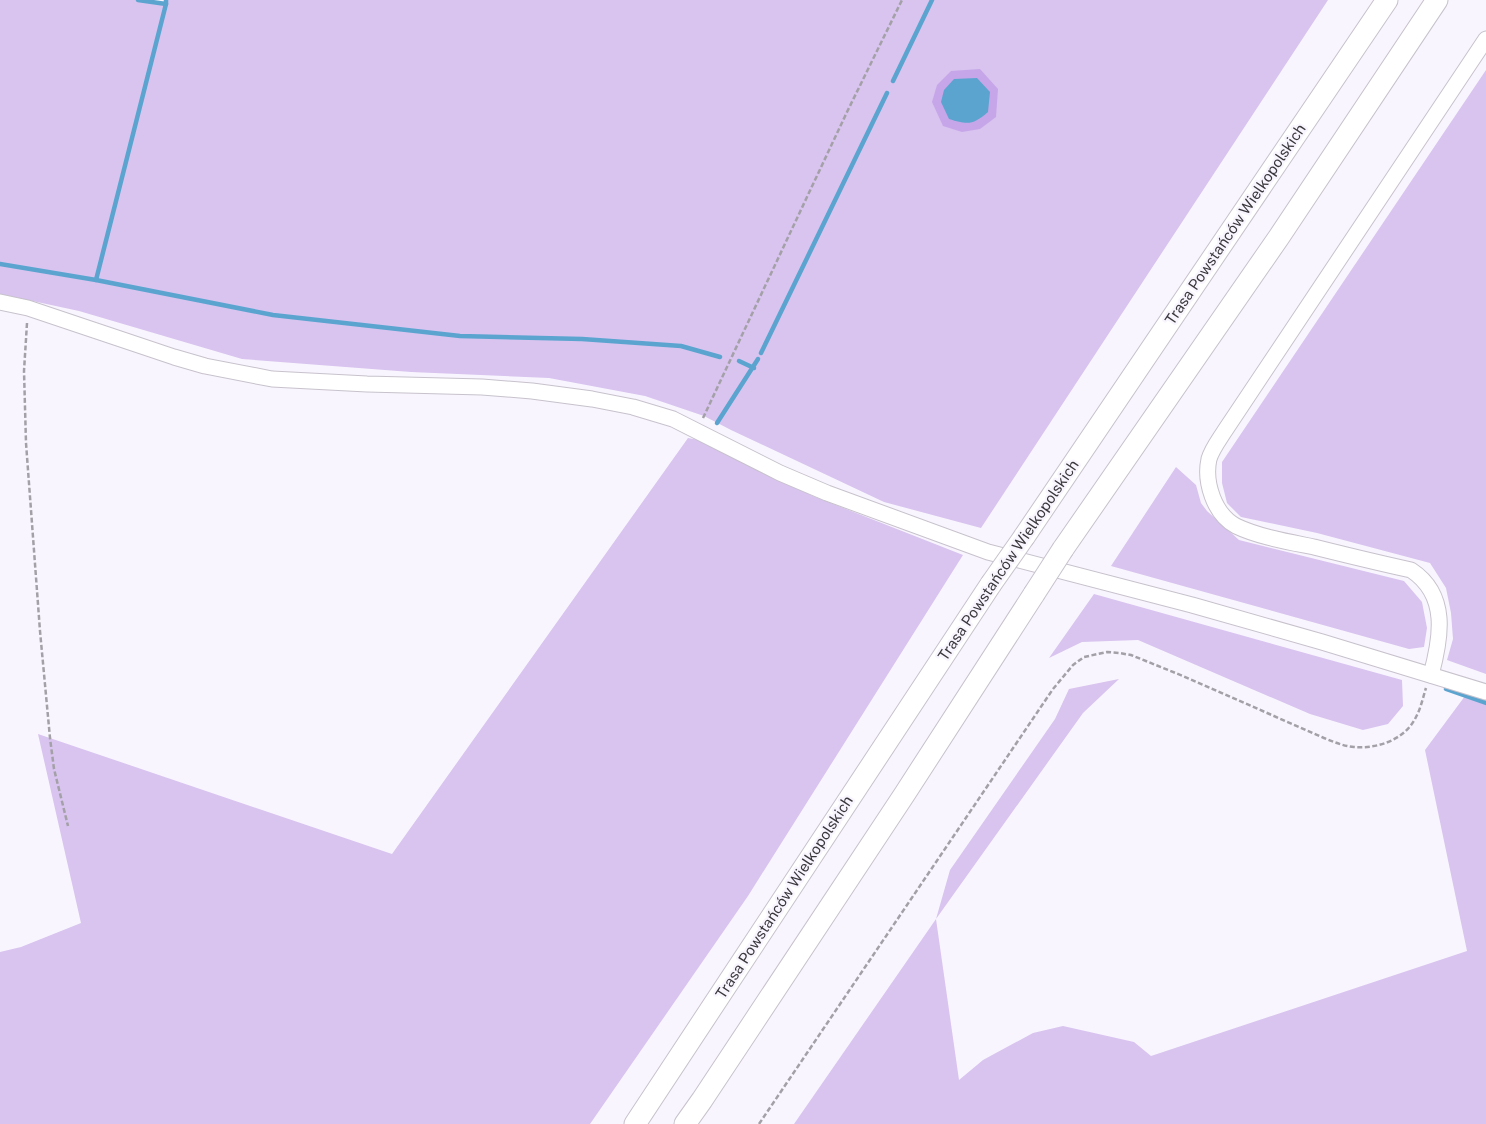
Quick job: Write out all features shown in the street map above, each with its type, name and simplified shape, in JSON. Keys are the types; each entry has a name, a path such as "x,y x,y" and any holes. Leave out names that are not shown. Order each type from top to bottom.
{"highway":[{"name":"Trasa Powstańców Wielkopolskich","path":"635,1124 991,584 1387,0"},
{"path":"685,1124 893,812 1063,549 1273,245 1437,0"}],"street":[{"path":"1431,675 1439,640 1439,615 1432,592 1419,576 1411,570 1252,532 1235,525 1217,507 1208,481 1208,466 1212,452 1224,432 1486,39"},
{"path":"0,302 28,308 205,366 272,379 532,391 633,407 672,419 697,430 780,473 827,493 988,552 1192,605 1486,692"}],"path":[{"path":"697,430 902,0"},
{"path":"28,308 24,371 26,444 31,513 50,738 54,769 68,826"},
{"path":"759,1124 1053,689 1073,665 1084,657 1108,652 1131,655 1324,738 1354,747 1378,746 1390,742 1410,727 1416,717 1431,675"}],"shaded area":[{"path":"0,0 137,0 165,4 166,0 1328,0 981,528 884,502 704,416 645,396 549,378 411,372 242,359 79,311 0,294"},
{"path":"980,69 998,89 996,117 980,129 962,132 943,126 932,102 937,85 951,71"},
{"path":"1486,70 1486,674 1447,660 1453,639 1451,613 1446,588 1430,563 1317,533 1241,517 1227,503 1222,483 1222,462"},
{"path":"688,438 699,440 813,496 963,555 748,896 590,1124 0,1124 0,952 21,947 81,923 38,734 392,854"},
{"path":"1176,467 1196,485 1201,503 1207,511 1239,540 1404,581 1422,602 1427,628 1424,647 1409,649 1111,566"},
{"path":"1094,594 1402,680 1403,706 1388,724 1363,730 1310,714 1138,640 1082,642 1049,658"},
{"path":"1119,679 1083,713 936,919 950,870 1055,719 1069,689"},
{"path":"1465,696 1486,703 1486,1124 794,1124 936,919 959,1080 983,1060 1033,1033 1063,1026 1134,1042 1151,1056 1467,951 1425,750"}],"water":[{"path":"977,78 990,92 988,112 970,123 949,119 941,102 944,90 954,79"}],"waterway":[{"path":"138,0 166,4 166,0"},
{"path":"893,81 932,0"},
{"path":"96,280 166,4"},
{"path":"761,353 887,93"},
{"path":"0,264 96,280 273,315 460,336 582,339 681,346 720,357"},
{"path":"717,423 758,359"},
{"path":"739,361 754,368"},
{"path":"1446,689 1486,703"}]}
